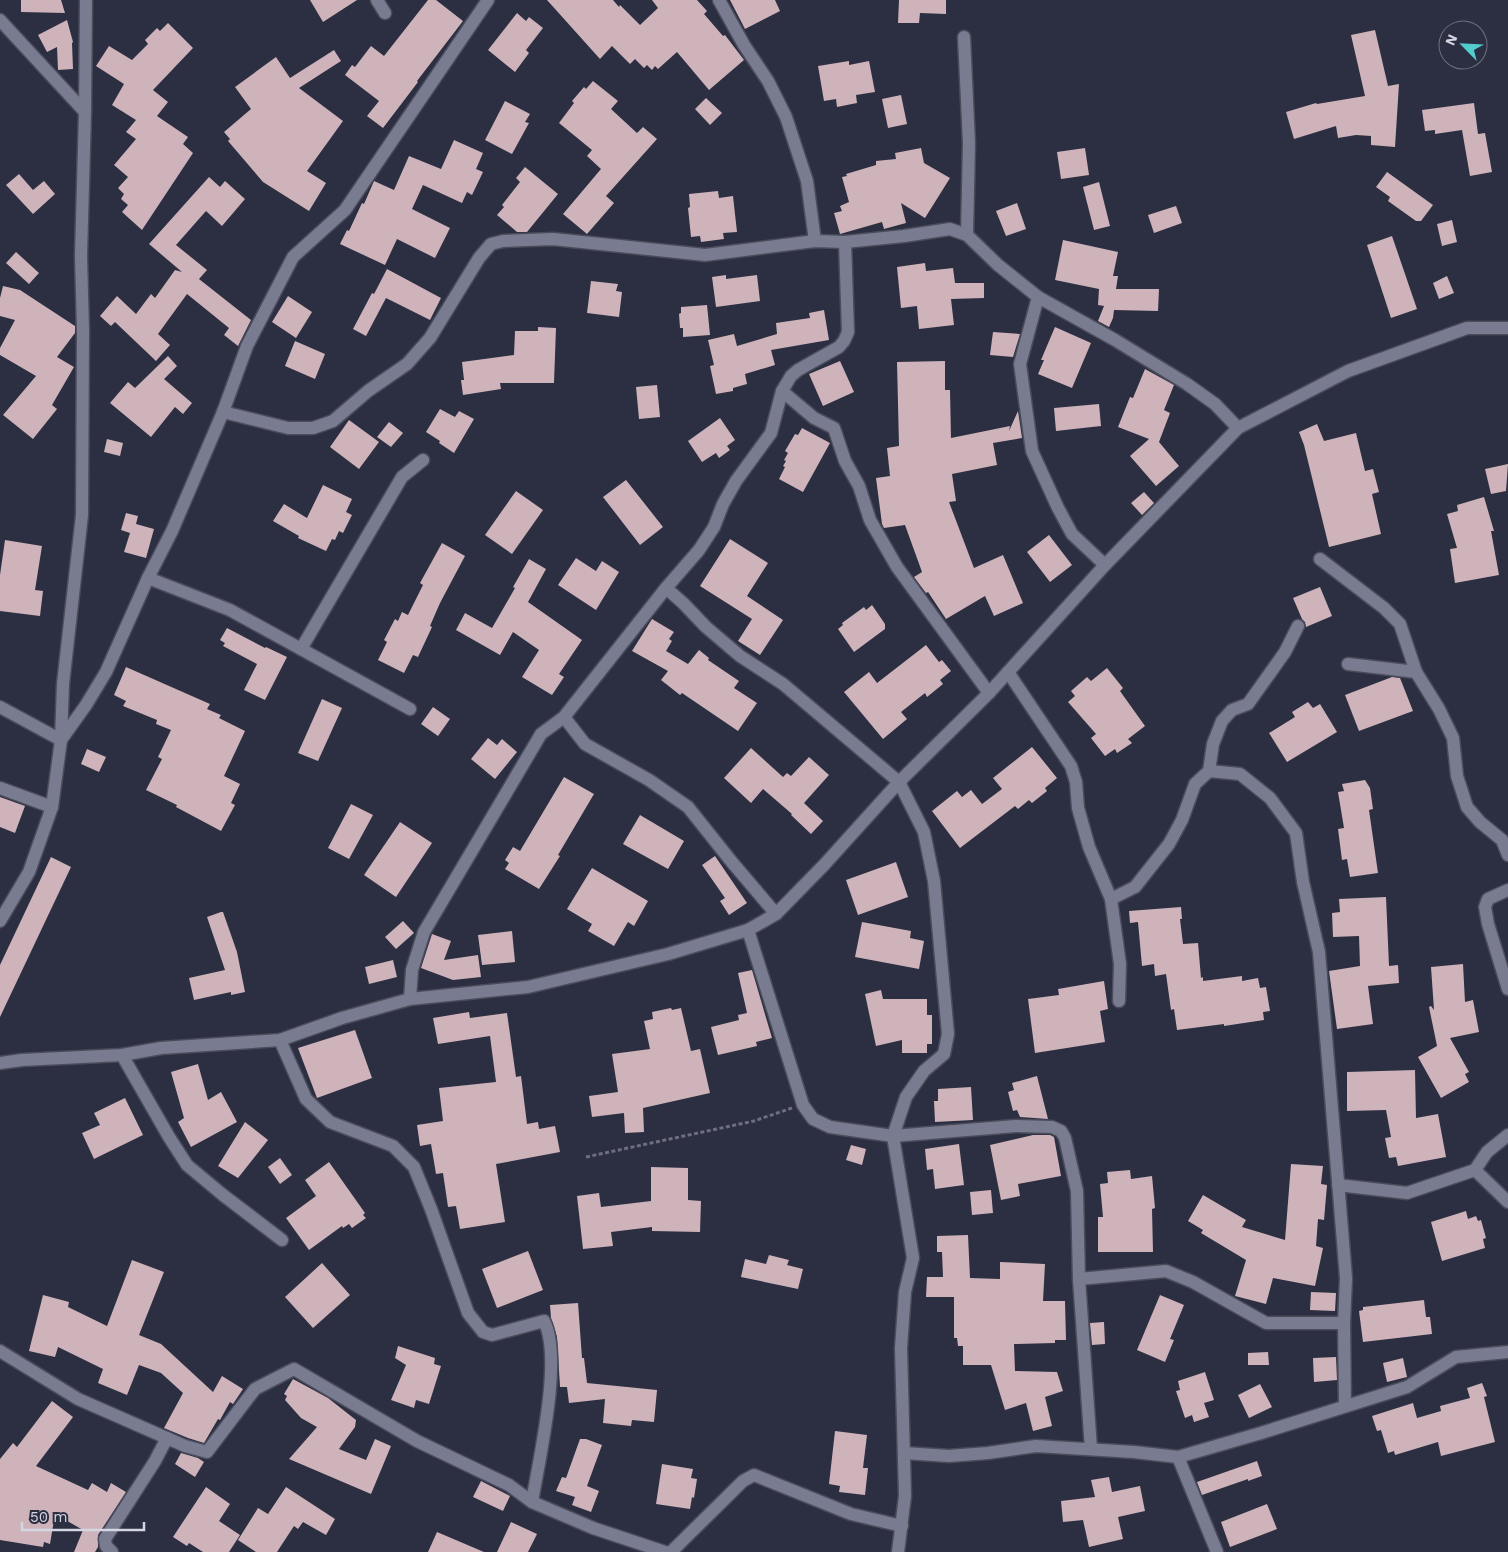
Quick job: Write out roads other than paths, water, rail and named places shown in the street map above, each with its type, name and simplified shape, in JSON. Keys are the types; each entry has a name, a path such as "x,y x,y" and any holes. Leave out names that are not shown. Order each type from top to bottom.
{"street":[{"path":"0,921 28,872 52,807 61,740 63,684 82,514 83,332 81,256 86,0"},
{"path":"376,0 385,13"},
{"path":"61,740 86,705 106,672 148,578 172,531 223,412 247,346 293,257 345,210 488,0"},
{"path":"720,0 744,45 768,81 786,117 806,180 815,241"},
{"path":"0,20 85,112"},
{"path":"964,36 969,143 967,235"},
{"path":"223,412 288,428 313,428 333,421 368,390 407,364 430,338 479,258 491,244 503,241 553,239 706,255 815,241 845,242 950,229 967,235 998,265 1038,297 1115,340 1187,384 1215,404 1238,428"},
{"path":"410,999 412,970 424,932 511,788 541,734 564,717 666,588 699,550 714,527 736,481 771,433 782,391 791,376 798,370 839,347 844,341 848,332 845,242"},
{"path":"1038,297 1020,364 1032,451 1072,534 1106,565"},
{"path":"0,1064 22,1060 122,1055 161,1048 280,1040 342,1018 410,999 528,987 668,954 748,930 776,914 824,865 899,782 989,693 1106,565 1238,428 1348,371 1467,328 1508,328"},
{"path":"782,391 814,418 834,428 845,461 859,486 870,520 892,559 989,693"},
{"path":"301,649 402,477 422,460"},
{"path":"1320,559 1384,608 1400,624 1416,672 1439,709 1453,738 1457,776 1467,807 1480,822 1502,840 1508,855"},
{"path":"148,578 230,610 410,709"},
{"path":"666,588 706,627 740,656 783,684 899,782 924,832 932,871 948,1034 944,1054 924,1071 906,1097 893,1136 913,1258 905,1292 901,1348 905,1496 898,1552"},
{"path":"1111,899 1135,887 1169,844 1182,820 1195,784 1209,771 1213,744 1222,721 1232,710 1248,704 1285,652 1298,626"},
{"path":"1348,664 1416,672"},
{"path":"1008,672 1071,766 1076,782 1078,808 1089,847 1111,899 1120,964 1119,1001"},
{"path":"0,707 61,740"},
{"path":"564,717 584,744 649,780 688,808 730,861 776,914"},
{"path":"1209,771 1240,774 1270,798 1296,833 1303,882 1319,952 1346,1278 1344,1323 1345,1406"},
{"path":"0,788 52,807"},
{"path":"1508,890 1488,899 1485,907 1488,924 1508,989"},
{"path":"748,930 803,1105 813,1119 830,1127 893,1136 1016,1126 1052,1126 1061,1131 1065,1138 1077,1190 1080,1279 1091,1449"},
{"path":"280,1040 306,1100 330,1122 392,1146 414,1167 468,1312 483,1332 492,1335 544,1321 550,1342 552,1374 532,1502"},
{"path":"122,1055 187,1165 282,1240"},
{"path":"1338,1185 1407,1193 1475,1170 1487,1152 1508,1135"},
{"path":"1475,1170 1508,1202"},
{"path":"1080,1279 1166,1271 1193,1282 1266,1323 1344,1323"},
{"path":"0,1351 78,1399 185,1446 207,1452 256,1390 294,1369 417,1441 509,1486 532,1502 593,1528 665,1552"},
{"path":"904,1453 949,1456 1036,1446 1178,1457 1407,1387 1456,1358 1508,1352"},
{"path":"112,1552 106,1546 105,1539 167,1438"},
{"path":"1178,1457 1217,1552"},
{"path":"671,1552 743,1481 754,1475 851,1514 902,1526"}]}
